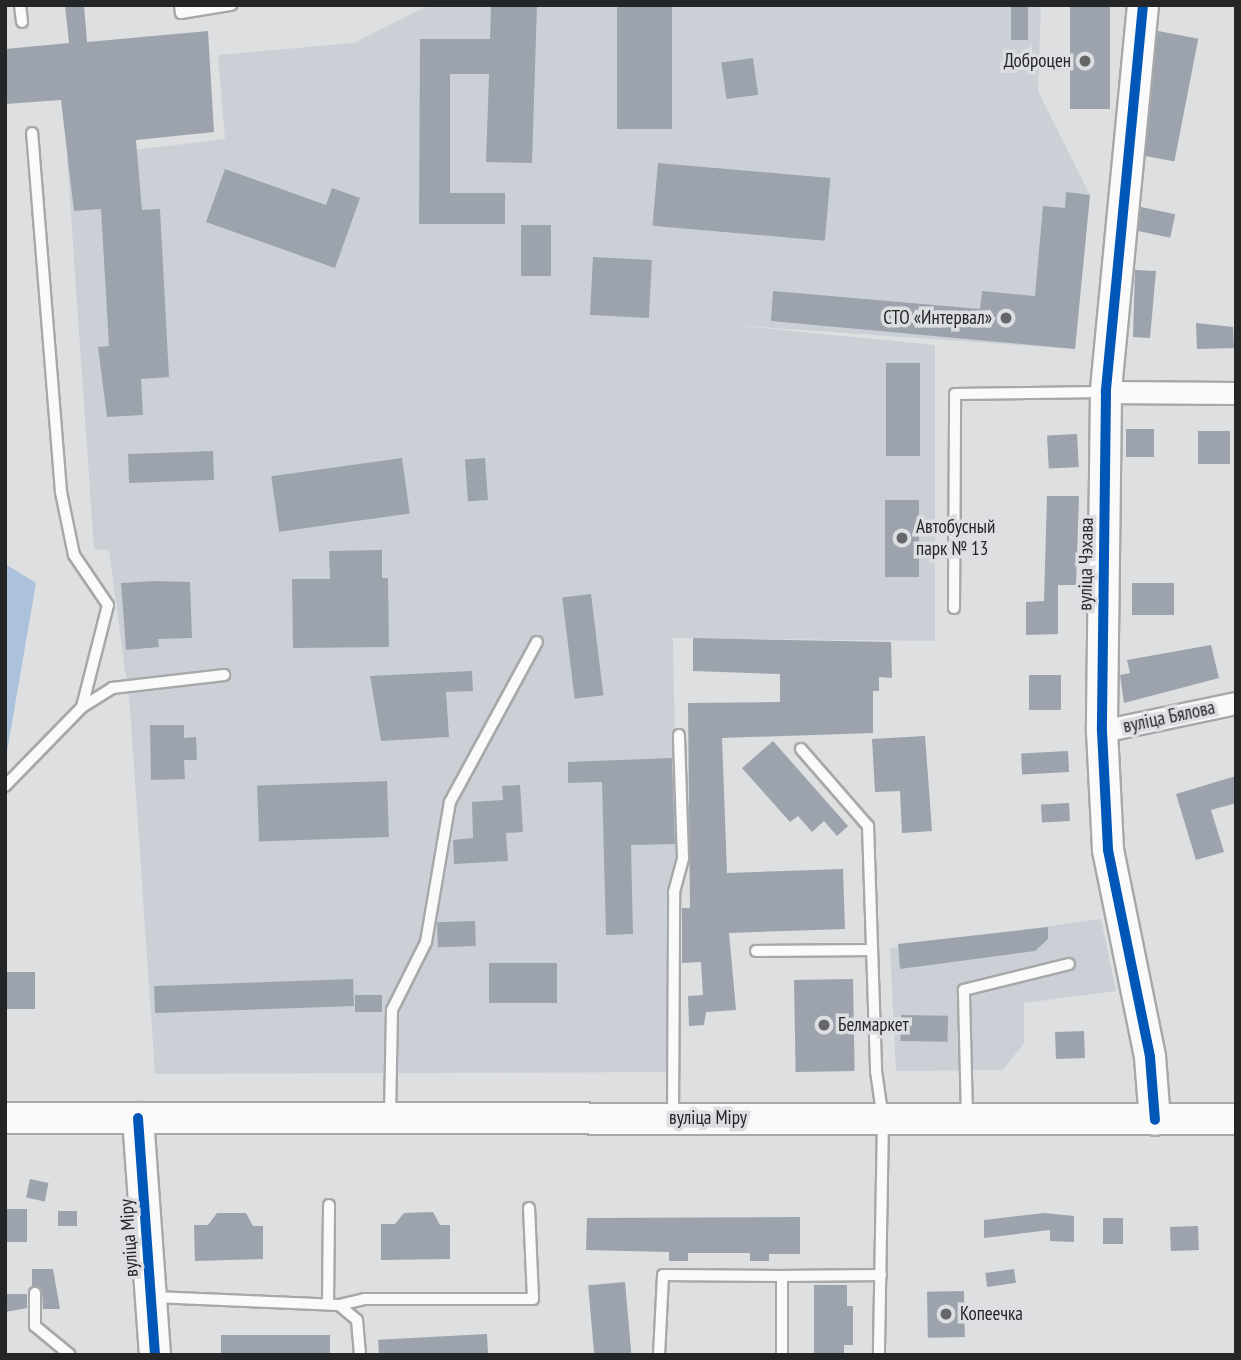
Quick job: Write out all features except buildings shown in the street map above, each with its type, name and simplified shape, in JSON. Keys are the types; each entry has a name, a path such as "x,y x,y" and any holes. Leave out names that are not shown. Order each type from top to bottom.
{"street":[{"name":"вуліца Чэхава","path":"1143,5 1106,392 1102,731 1108,850 1150,1057 1155,1120"},
{"path":"1106,392 1236,393"},
{"name":"вуліца Бялова","path":"1102,731 1236,703"},
{"name":"вуліца Міру","path":"5,1118 1236,1119"},
{"name":"вуліца Міру","path":"138,1118 155,1355"}],"lane":[{"path":"20,5 22,22"},
{"path":"180,5 181,13 231,5"},
{"path":"32,133 61,492 74,555 108,605 82,707"},
{"path":"954,608 955,394 1106,392"},
{"path":"390,1118 392,1010 426,942 450,802 537,642"},
{"path":"5,786 82,707 112,688 224,674"},
{"path":"673,1117 674,892 682,858 680,735"},
{"path":"801,749 868,826 872,950 883,1119 879,1355"},
{"path":"756,951 872,950"},
{"path":"967,1120 964,990 1069,964"},
{"path":"329,1205 334,1304"},
{"path":"151,1297 334,1304 365,1298 533,1299 529,1208"},
{"path":"659,1355 663,1275 881,1275"},
{"path":"782,1276 782,1355"},
{"path":"34,1293 34,1326 70,1355"},
{"path":"334,1304 357,1320 360,1355"}],"shaded area":[{"path":"429,5 1041,5 1038,91 1090,195 1075,349 731,325 935,345 935,641 673,638 681,1072 155,1074 130,707 109,550 94,549 67,158 225,139 218,55 354,43"},
{"path":"5,564 36,583 5,763"},
{"path":"1101,919 1116,991 1024,1003 1024,1043 1003,1070 896,1071 890,948"}],"cycle path":[{"path":"1143,5 1106,392 1102,731 1108,850 1150,1057 1155,1120"},
{"path":"138,1118 155,1355"}],"place":[{"name":"Доброцен","path":"1085,61"},
{"name":"СТО «Интервал»","path":"1006,318"},
{"name":"Автобусный парк № 13","path":"902,538"},
{"name":"Белмаркет","path":"824,1025"},
{"name":"Копеечка","path":"946,1314"}]}
